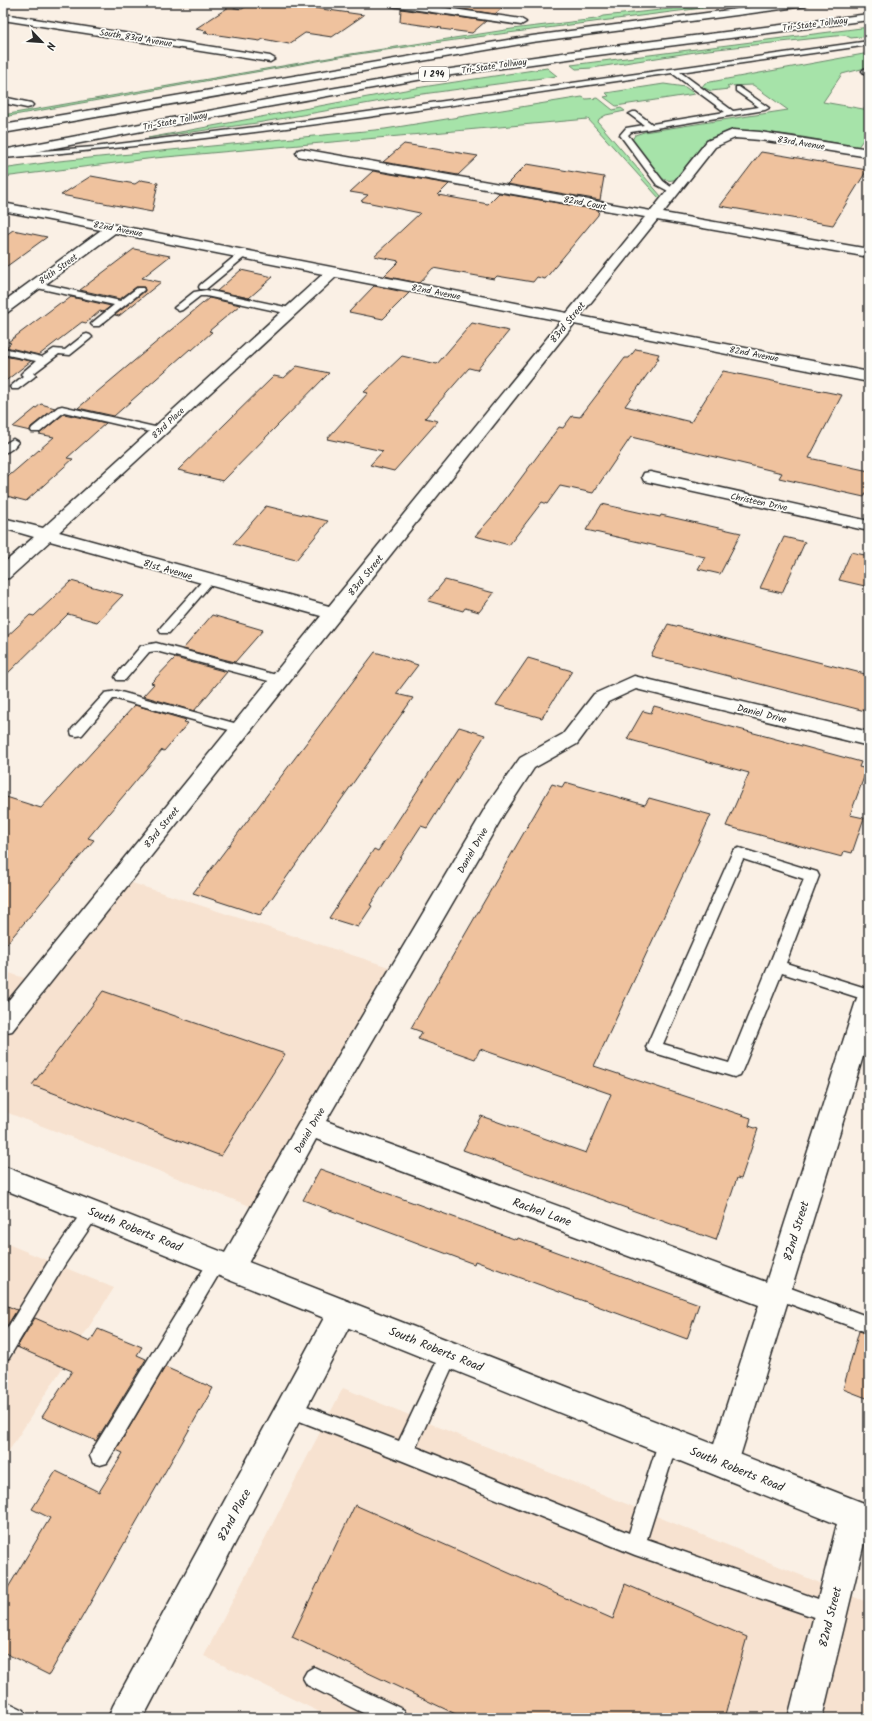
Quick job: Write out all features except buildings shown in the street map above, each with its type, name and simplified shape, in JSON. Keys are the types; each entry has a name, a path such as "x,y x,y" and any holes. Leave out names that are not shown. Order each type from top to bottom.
{"main road":[{"path":"391,3 521,22"},
{"name":"Tri-State Tollway","path":"3,129 532,39 805,3"},
{"name":"South 83rd Avenue","path":"3,17 270,59"},
{"name":"Tri-State Tollway","path":"3,155 250,106 425,76 869,17"},
{"path":"3,100 27,104"},
{"name":"83rd Street","path":"3,1024 711,144 733,134"},
{"name":"83rd Avenue","path":"733,134 760,136 869,153"},
{"name":"82nd Court","path":"302,153 869,253"},
{"name":"82nd Avenue","path":"3,207 869,377"},
{"name":"84th Street","path":"3,309 113,228"},
{"name":"83rd Place","path":"3,574 333,272"},
{"name":"Christeen Drive","path":"650,477 869,526"},
{"name":"81st Avenue","path":"3,523 208,581 333,613"},
{"name":"Daniel Drive","path":"224,1264 310,1126 491,817 527,763 570,739 601,698 634,682 869,739"},
{"name":"82nd Street","path":"723,1463 869,998"},
{"name":"Rachel Lane","path":"310,1126 776,1295"},
{"name":"South Roberts Road","path":"3,1177 862,1518"},
{"name":"82nd Place","path":"126,1718 342,1312"},
{"name":"82nd Street","path":"805,1718 831,1614 862,1518"}],"lane":[{"name":"Tri-State Tollway","path":"3,155 94,149 311,122 869,43"},
{"path":"674,71 732,114"},
{"path":"672,192 660,183 624,135 629,130 765,108 739,89"},
{"path":"633,114 651,127"},
{"path":"202,287 243,254"},
{"path":"36,285 121,304"},
{"path":"96,324 140,290"},
{"path":"178,308 197,294 206,293 290,311"},
{"path":"15,387 31,375 26,374 44,360 57,351 67,353 86,337"},
{"path":"3,351 44,360"},
{"path":"36,430 62,408 159,431"},
{"path":"3,450 13,442"},
{"path":"165,630 208,581"},
{"path":"121,677 145,649 156,647 280,680"},
{"path":"77,732 109,696 117,695 240,729"},
{"path":"739,853 812,876 777,966 734,1072 654,1046 739,853"},
{"path":"777,966 869,995"},
{"path":"3,1352 59,1260 91,1212"},
{"path":"100,1456 224,1264"},
{"path":"776,1295 869,1325"},
{"path":"404,1452 449,1354"},
{"path":"291,1409 404,1452 635,1544 831,1614"},
{"path":"635,1544 668,1441"},
{"path":"314,1678 396,1718"},
{"path":"3,1711 16,1718"}],"shaded area":[{"path":"120,879 401,971 263,1211 3,1111 3,971 37,982"},
{"path":"3,1242 114,1288 3,1460"},
{"path":"343,1388 869,1603 869,1718 332,1718 204,1656"}],"green space":[{"path":"728,3 741,3 469,38 351,55 3,117 3,115 351,54 512,29 596,19 603,16"},
{"path":"869,27 869,36 851,38 845,35 708,50 592,68 576,69 571,65"},
{"path":"869,53 869,67 842,74 823,102 869,110 869,131 858,147 802,137 760,132 722,136 704,145 676,179 669,180 658,176 632,140 635,135 644,132 788,110 753,85 727,86 729,89 711,91 702,87 705,83"},
{"path":"547,68 557,76 415,95 257,123 148,138 416,88"},
{"path":"664,84 685,87 695,94 616,106 604,97 609,96 606,93"},
{"path":"582,97 586,99 598,98 613,110 621,108 625,111 606,115 599,119 598,122 661,196 659,198 588,119 155,158 3,177 3,169 59,161 385,129"}]}
